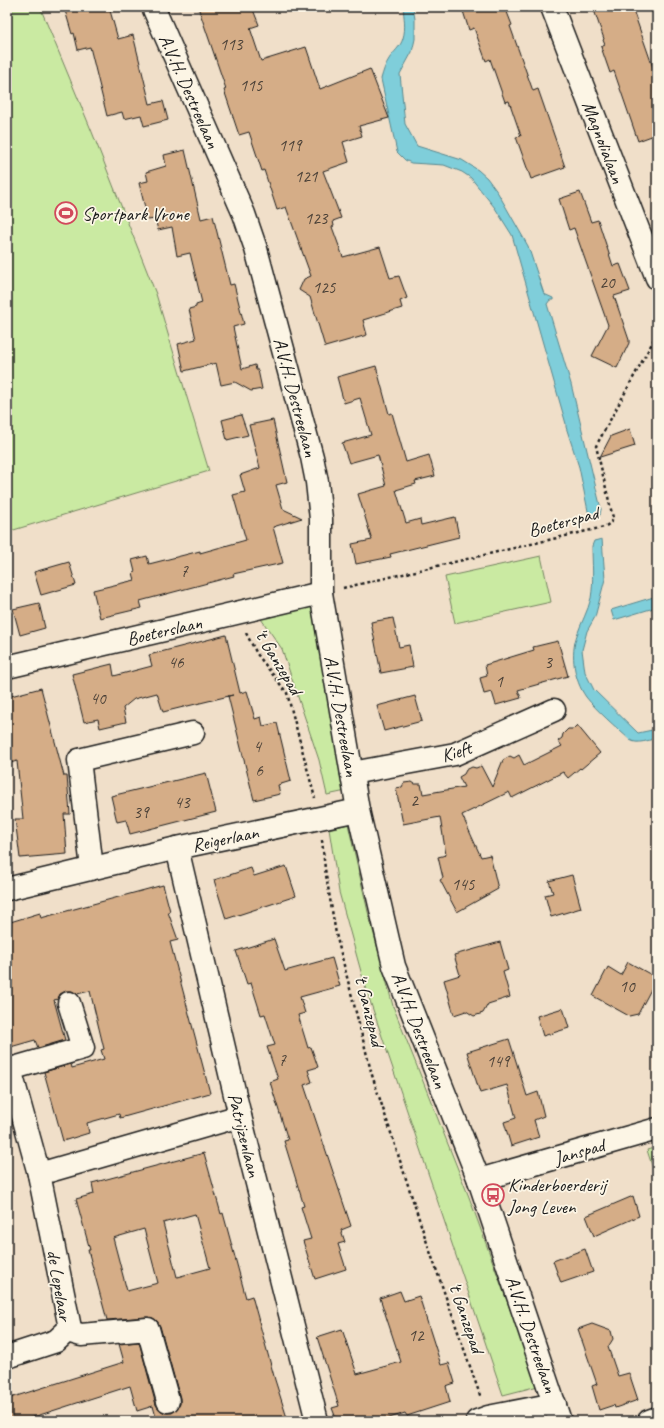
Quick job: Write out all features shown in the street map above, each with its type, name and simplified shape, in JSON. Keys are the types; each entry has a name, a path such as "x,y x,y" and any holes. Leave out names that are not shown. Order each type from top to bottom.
{"street":[{"name":"A.V.H. Destreelaan","path":"153,7 244,214 256,249 312,457 317,482 321,519 321,593 358,810 394,966 479,1180 558,1412"},
{"name":"Magnolialaan","path":"552,7 657,278"},
{"name":"Boeterslaan","path":"7,667 321,593"},
{"name":"Kieft","path":"352,773 455,754 554,710"},
{"path":"92,868 79,760 193,733"},
{"name":"Reigerlaan","path":"7,889 177,848 358,810"},
{"name":"Patrijzenlaan","path":"177,848 240,1116 317,1421"},
{"name":"de Lepelaar","path":"7,1357 56,1342 70,1328 39,1174 9,1069 83,1048 69,1003"},
{"path":"39,1174 240,1116"},
{"name":"Janspad","path":"479,1180 657,1129"},
{"path":"67,1331 81,1335 148,1329 168,1401"},
{"path":"482,1419 558,1412"},
{"path":"648,1421 657,1418"}],"path":[{"name":"Boeterspad","path":"321,593 604,527 609,524 613,518 596,446 657,334"},
{"name":"'t Ganzepad","path":"232,614 239,620 257,654 287,694 320,818 325,869 336,934 372,1075 482,1419"}],"green space":[{"name":"Sportpark Vrone","path":"7,7 40,7 92,132 156,294 209,471 7,532"},
{"path":"541,556 551,602 455,623 445,577"},
{"path":"311,605 346,791 327,795 319,760 282,649 259,616"},
{"path":"348,824 368,912 393,1006 469,1197 538,1386 503,1395 365,986 339,892 329,829"},
{"path":"657,1147 657,1181 647,1150"}],"water":[{"path":"403,7 413,7 415,19 415,39 412,52 400,74 405,124 417,146 462,160 478,170 487,178 498,193 528,246 544,294 553,298 553,300 550,300 547,304 571,384 601,509 600,515 592,517 588,511 579,467 566,427 512,235 495,208 471,178 462,172 444,165 411,163 405,160 397,152 381,79 388,61 401,44 403,38 405,27"},
{"path":"602,539 605,579 595,617 587,631 582,650 585,672 594,690 638,733 657,729 657,738 643,742 630,740 590,702 582,690 574,667 575,642 590,603 592,592 592,546 594,541"},
{"path":"657,596 657,607 614,620 611,610"}],"building":[{"path":"64,7 109,7 118,39 133,35 150,104 163,101 168,120 144,126 141,115 124,119 122,112 107,116 90,47 78,50 74,33 72,34"},
{"path":"198,7 252,7 259,25 250,28 261,61 306,47 320,89 370,69 389,118 359,126 362,136 343,142 349,162 323,171 341,218 333,221 334,226 332,227 343,257 380,247 390,278 399,276 407,298 400,301 402,308 363,320 367,335 325,347 310,297 299,290 304,279 311,276 286,207 277,210 264,170 262,171 249,132 239,135 224,90 226,89"},
{"path":"475,7 505,7 512,25 510,26 533,91 538,89 565,167 531,179 516,137 521,136 509,101 505,102 490,59 486,61 474,28 469,30 463,11"},
{"path":"593,7 632,7 657,79 657,134 638,141 614,71 610,73 601,47 605,45 604,39"},
{"path":"185,150 201,219 213,216 230,285 234,284 244,324 233,327 242,369 255,365 256,370 258,370 262,389 251,391 235,382 221,385 216,363 184,371 178,344 196,339 189,309 202,303 190,253 177,256 172,227 158,230 155,219 148,220 139,183 148,181 146,172 166,166 164,155"},
{"path":"580,192 591,222 598,220 613,266 620,264 630,291 614,296 629,340 617,368 592,356 608,325 574,228 569,230 559,199"},
{"path":"376,366 389,414 392,413 406,462 429,455 435,476 415,481 416,484 396,490 406,523 420,519 421,525 455,517 459,537 390,554 391,557 356,564 352,544 372,540 358,494 386,486 378,455 349,463 342,443 371,435 360,398 344,403 337,377"},
{"path":"241,415 248,435 227,440 222,420"},
{"path":"273,420 287,482 276,485 283,509 302,518 273,527 283,563 233,574 234,576 140,601 142,608 100,618 93,590 135,580 132,560 147,556 149,564 200,551 200,553 246,540 233,495 245,492 240,475 260,468 249,425"},
{"path":"630,429 635,446 600,457 611,436"},
{"path":"69,562 76,585 41,595 34,572"},
{"path":"39,603 45,628 20,635 13,609"},
{"path":"393,618 399,647 409,645 413,667 381,673 371,622"},
{"path":"226,635 240,693 247,691 255,719 261,717 263,726 277,723 291,781 278,785 280,794 254,800 228,696 163,712 157,693 134,699 123,708 126,722 100,728 98,719 84,722 72,674 112,664 114,676 152,666 149,655"},
{"path":"558,641 568,676 518,690 521,698 496,705 492,692 484,694 480,678 487,676 485,665 534,650 533,647"},
{"path":"41,688 64,776 67,776 70,814 64,814 67,854 20,858 15,819 23,819 17,761 7,764 7,697"},
{"path":"415,696 422,721 384,731 377,706"},
{"path":"577,725 600,753 581,769 580,768 568,778 563,772 512,798 509,792 462,815 481,857 490,855 498,889 457,912 440,880 443,878 438,857 446,855 440,817 403,824 396,788 402,787 404,783 412,782 415,784 421,784 423,794 464,787 459,777 464,774 466,770 472,767 476,768 481,766 492,787 503,760 510,756 514,758 519,755 524,765 562,746 558,741 562,738 563,734 568,729 573,729"},
{"path":"206,773 216,812 130,834 126,820 117,822 111,796"},
{"path":"286,866 296,896 226,919 214,880 251,868 254,876"},
{"path":"572,875 581,908 551,917 545,895 553,893 549,881"},
{"path":"163,885 170,911 168,912 178,940 170,942 210,1093 120,1118 119,1114 87,1123 89,1133 63,1141 44,1072 71,1064 72,1068 104,1059 101,1050 104,1049 90,991 77,994 72,991 66,991 60,994 58,999 54,1000 65,1040 38,1048 35,1040 7,1048 7,923 40,913 41,918"},
{"path":"274,939 285,971 332,958 340,986 300,997 305,1013 298,1015 308,1048 311,1047 318,1067 308,1070 312,1082 304,1085 351,1226 341,1230 345,1242 338,1244 346,1269 315,1279 303,1241 311,1239 301,1207 304,1206 284,1141 288,1140 270,1082 278,1079 267,1047 275,1045 265,1014 261,1015 251,983 247,984 236,951"},
{"path":"500,942 508,970 503,972 510,997 488,1004 483,1013 474,1016 466,1011 454,1015 444,980 460,975 454,955"},
{"path":"628,962 657,978 638,1014 629,1016 593,996 608,967 621,975"},
{"path":"563,1008 569,1028 543,1036 537,1016"},
{"path":"509,1039 527,1096 538,1092 544,1116 534,1120 539,1137 511,1146 504,1122 516,1118 507,1085 480,1093 467,1052"},
{"path":"204,1153 221,1214 223,1213 246,1298 252,1296 288,1421 157,1421 153,1406 137,1411 130,1386 21,1421 7,1421 7,1399 124,1362 119,1344 139,1342 156,1405 165,1413 172,1413 180,1404 180,1398 160,1326 157,1321 153,1318 147,1317 107,1320 76,1199 94,1194 92,1183","holes":["195,1214 210,1268 177,1277 163,1223","144,1229 158,1283 127,1291 113,1238"]},
{"path":"633,1196 639,1216 594,1236 586,1216"},
{"path":"585,1249 593,1272 561,1283 553,1261"},
{"path":"400,1291 404,1301 419,1296 441,1365 449,1363 455,1383 446,1386 450,1402 407,1416 405,1413 380,1421 337,1421 332,1408 339,1406 317,1337 342,1329 357,1374 401,1362 380,1298"},
{"path":"592,1324 611,1331 613,1339 608,1347 618,1376 629,1373 638,1400 615,1408 614,1405 599,1410 592,1386 597,1384 578,1329"}],"place":[{"name":"Sportpark Vrone","path":"66,213"},
{"name":"Kinderboerderij Jong Leven","path":"493,1195"}]}
